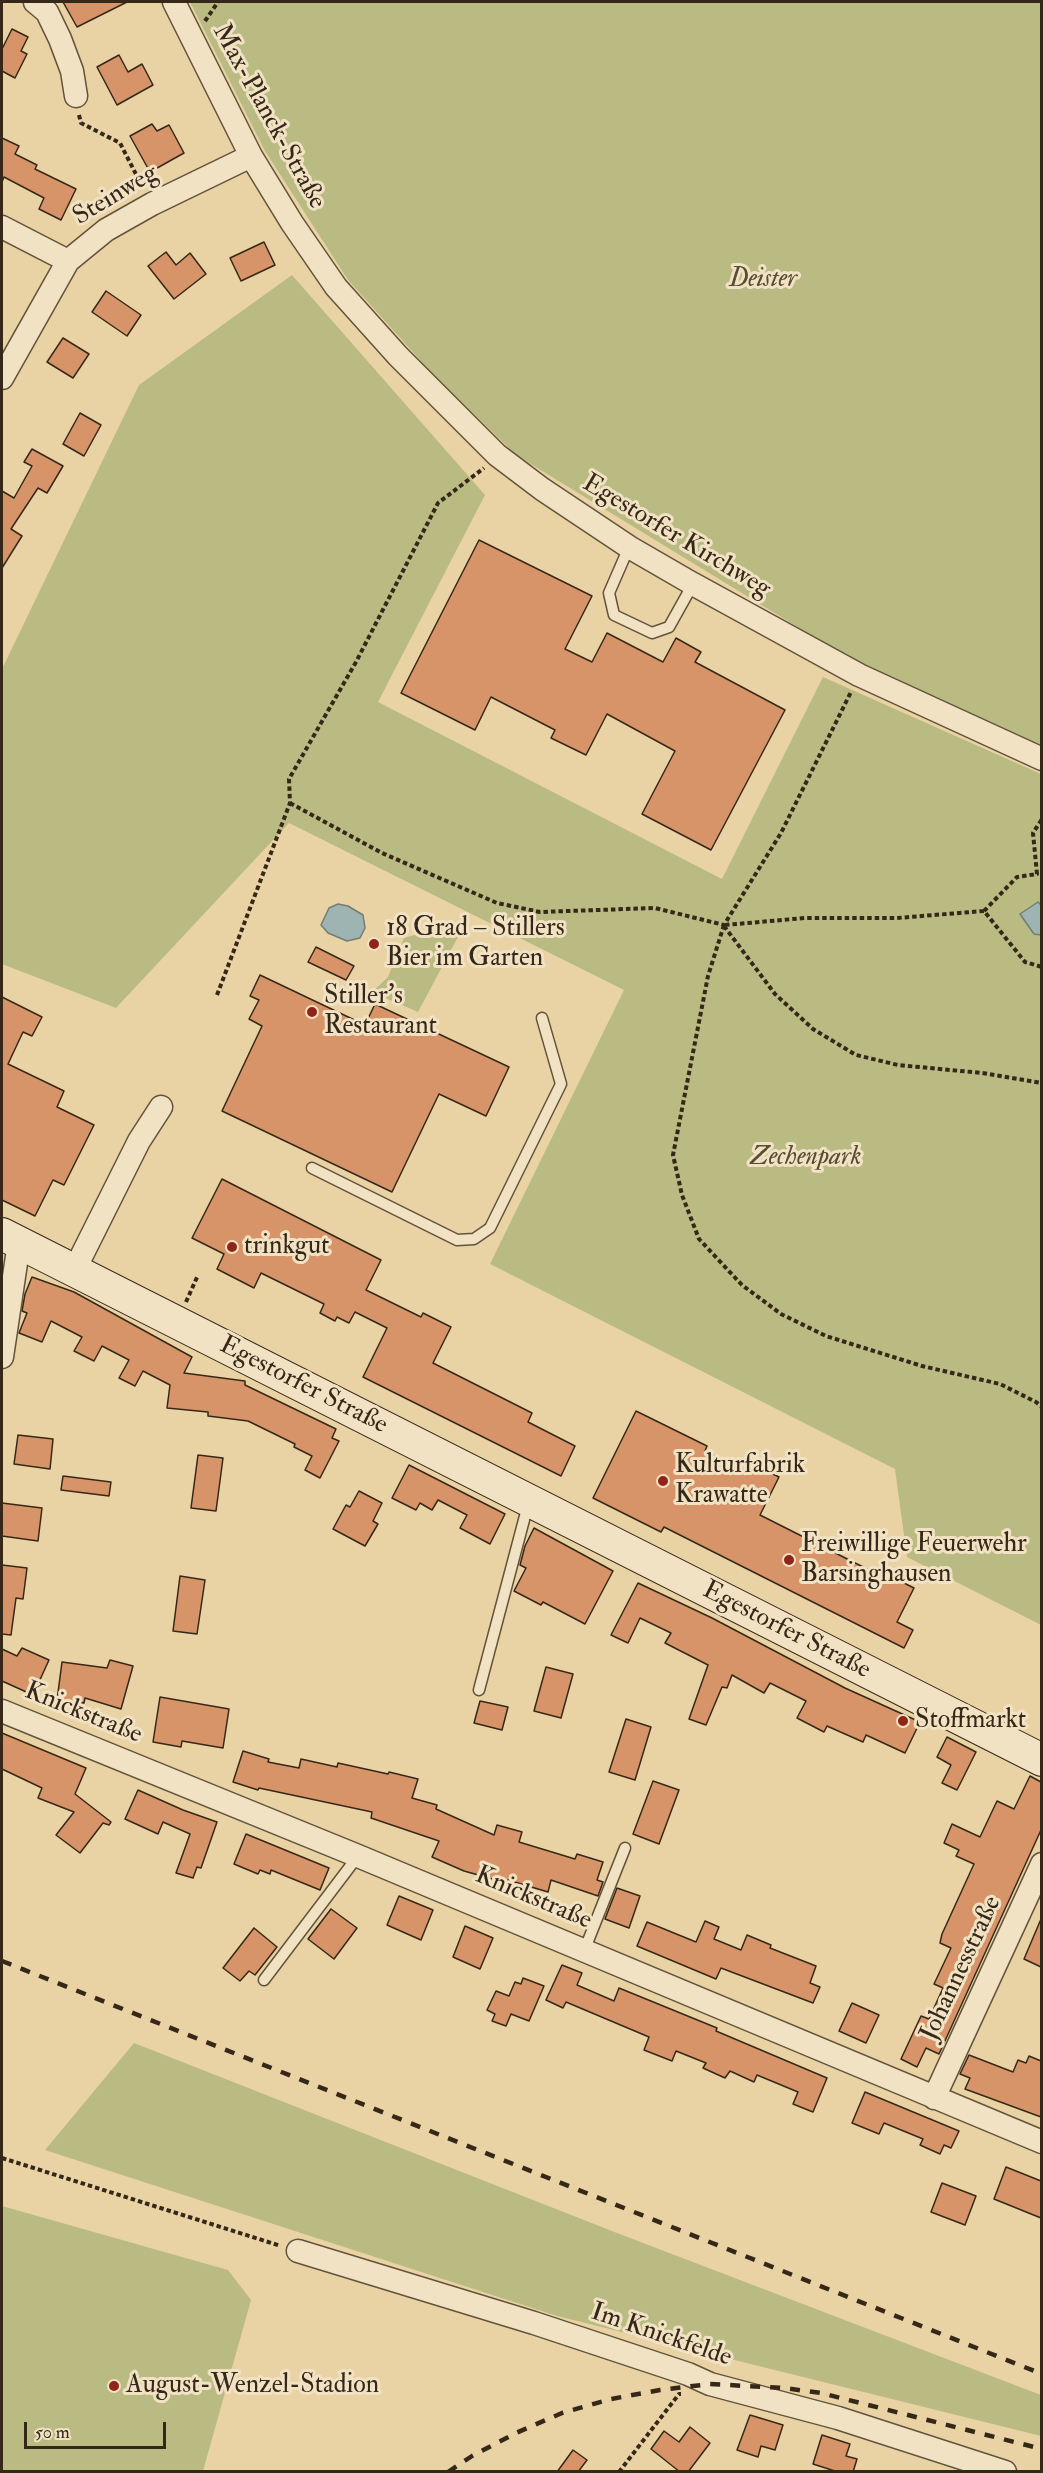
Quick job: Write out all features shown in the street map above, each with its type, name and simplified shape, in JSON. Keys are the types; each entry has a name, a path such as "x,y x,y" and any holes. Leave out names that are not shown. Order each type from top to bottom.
{"main road":[{"name":"Egestorfer Straße","path":"10,1238 1041,1760"}],"street":[{"path":"35,2 46,12 60,39 72,71 76,96"},
{"name":"Max-Planck-Straße","path":"174,2 251,156 292,223 336,286"},
{"name":"Steinweg","path":"2,378 68,261 106,230 152,204 251,156"},
{"path":"2,227 68,261"},
{"name":"Egestorfer Kirchweg","path":"336,286 398,356 497,455 542,489 629,547 859,675 1041,759"},
{"path":"74,1271 139,1141 161,1107"},
{"path":"2,1357 10,1238"},
{"name":"Knickstraße","path":"2,1711 358,1856 1041,2142"},
{"name":"Johannesstraße","path":"934,2098 1041,1864"},
{"name":"Im Knickfelde","path":"298,2251 534,2323 718,2386 838,2418 1005,2472"}],"lane":[{"path":"629,547 609,593 614,615 652,633 669,627 693,584"},
{"path":"312,1168 457,1240 474,1239 490,1228 561,1084 542,1017"},
{"path":"478,1690 525,1516 531,1502"},
{"path":"584,1951 625,1848"},
{"path":"264,1980 358,1856"}],"path":[{"path":"76,96 81,123 120,143 152,204"},
{"path":"217,995 290,803 289,779 356,662 438,503 475,478 497,455"},
{"path":"859,675 781,832 724,925 708,976 673,1155 682,1195 699,1239 742,1285 781,1314 826,1336 922,1366 1000,1384 1036,1402 1041,1407"},
{"path":"290,803 382,854 497,903 540,912 655,908 724,925 806,918 897,918 984,911 1017,877 1037,874 1034,832 1041,819"},
{"path":"984,911 1025,962 1041,967"},
{"path":"724,925 775,994 813,1029 856,1055 898,1065 982,1073 1041,1083"},
{"path":"2,2158 298,2251"},
{"path":"619,2472 679,2394 688,2393"}],"green space":[{"name":"Deister","path":"190,2 1041,2 1041,749 863,667 516,455 429,370 348,280 265,151"},
{"name":"Zechenpark","path":"292,275 485,495 378,702 722,879 823,677 1041,774 1041,905 1038,902 1034,934 1042,935 1041,1625 907,1557 895,1469 490,1264 624,990 289,823 116,1008 2,964 2,669 139,385"},
{"path":"440,928 458,937 418,1012 372,992 388,977 404,938"},
{"path":"134,2043 617,2233 1041,2395 1041,2436 557,2316 45,2150"},
{"name":"August-Wenzel-Stadion","path":"2,2206 228,2270 251,2300 203,2471 2,2471"}],"water":[{"path":"1038,902 1041,905 1041,935 1034,934 1020,914"},
{"path":"338,904 348,906 363,915 365,928 360,938 347,941 328,933 321,925 329,908"}],"building":[{"path":"63,2 127,2 77,27"},
{"path":"12,29 28,37 21,51 27,54 15,78 2,71 2,49"},
{"path":"119,55 128,72 142,64 153,85 117,105 97,67"},
{"path":"152,124 157,131 169,125 184,153 150,172 130,136"},
{"path":"2,138 19,146 15,154 37,165 35,169 76,189 61,220 39,209 44,198 4,177 2,182"},
{"path":"264,242 275,265 241,281 230,258"},
{"path":"166,252 176,265 190,253 206,274 174,299 148,266"},
{"path":"106,291 141,315 127,336 92,312"},
{"path":"63,338 89,354 73,378 47,362"},
{"path":"80,413 101,425 84,456 63,444"},
{"path":"32,449 63,466 47,493 38,488 11,529 22,536 2,568 2,491 14,498 32,466 24,462"},
{"path":"479,540 592,596 565,649 592,662 607,633 663,662 676,638 701,652 695,662 785,710 711,850 642,814 675,751 607,714 586,755 551,738 555,730 491,697 475,730 401,693"},
{"path":"316,947 354,966 346,980 308,962"},
{"path":"260,975 365,1025 375,1004 509,1067 486,1116 439,1094 392,1192 222,1111 262,1026 249,1019 259,1000 250,996"},
{"path":"2,997 42,1017 32,1036 23,1032 8,1064 64,1091 57,1107 94,1125 64,1185 53,1180 35,1216 2,1200"},
{"path":"222,1179 381,1260 366,1290 421,1317 423,1313 451,1327 433,1363 532,1413 528,1422 575,1446 561,1476 363,1377 387,1328 355,1312 349,1323 337,1317 335,1321 320,1313 324,1304 261,1273 254,1288 217,1269 224,1254 192,1238"},
{"path":"32,1277 74,1292 192,1357 184,1373 245,1381 245,1385 336,1429 332,1438 339,1441 320,1478 305,1470 312,1456 294,1447 295,1444 248,1421 208,1416 208,1412 167,1408 170,1385 143,1371 135,1386 119,1378 129,1360 102,1346 94,1361 74,1351 82,1337 51,1321 42,1342 19,1333 27,1313 22,1311 25,1294"},
{"path":"636,1411 707,1446 705,1451 749,1473 754,1465 779,1477 760,1515 879,1575 880,1571 914,1588 897,1622 913,1630 904,1648 664,1527 661,1532 593,1498"},
{"path":"18,1435 53,1439 50,1469 14,1464"},
{"path":"198,1455 223,1458 216,1511 191,1508"},
{"path":"409,1465 505,1514 490,1544 460,1528 467,1515 438,1500 432,1510 420,1503 416,1510 392,1498"},
{"path":"63,1476 111,1482 109,1496 61,1490"},
{"path":"359,1491 382,1503 373,1521 378,1524 365,1546 333,1529 346,1505 350,1507"},
{"path":"2,1503 42,1508 38,1541 2,1536"},
{"path":"534,1528 613,1571 585,1624 543,1602 541,1605 514,1591 526,1568 520,1565 525,1546"},
{"path":"2,1565 27,1568 23,1599 16,1598 11,1635 2,1634"},
{"path":"180,1576 205,1580 197,1634 173,1631"},
{"path":"638,1583 712,1618 845,1688 920,1722 905,1753 866,1735 863,1742 827,1726 824,1732 797,1718 806,1701 770,1683 764,1693 732,1675 727,1688 722,1687 706,1725 689,1719 708,1665 665,1643 671,1633 640,1618 628,1643 611,1635"},
{"path":"22,1648 49,1660 33,1695 2,1681 2,1649 17,1656"},
{"path":"110,1660 133,1666 121,1709 85,1698 84,1703 57,1700 62,1662 107,1668"},
{"path":"546,1667 573,1674 561,1718 534,1711"},
{"path":"160,1697 229,1709 223,1748 182,1741 181,1747 153,1742"},
{"path":"480,1701 508,1707 502,1730 474,1723"},
{"path":"626,1719 651,1727 635,1780 609,1772"},
{"path":"2,1733 86,1768 75,1794 111,1822 109,1825 103,1823 80,1853 56,1835 74,1812 38,1798 42,1788 2,1769"},
{"path":"947,1737 976,1752 957,1790 942,1783 951,1765 937,1757"},
{"path":"243,1751 269,1759 268,1762 299,1768 301,1759 337,1767 338,1763 418,1779 412,1798 437,1805 436,1809 494,1835 497,1825 522,1832 519,1842 575,1859 577,1854 603,1862 597,1880 603,1882 598,1896 551,1880 548,1892 508,1880 507,1883 464,1871 432,1857 439,1841 371,1818 372,1812 259,1788 258,1790 233,1782"},
{"path":"1030,1776 1041,1782 1041,1830 939,2054 926,2048 917,2067 901,2059 921,2016 929,2019 943,1988 934,1984 951,1948 940,1943 942,1934 974,1864 956,1856 959,1850 944,1843 952,1824 980,1837 997,1801 1014,1809"},
{"path":"653,1781 679,1790 659,1844 633,1834"},
{"path":"138,1790 217,1822 201,1868 197,1867 193,1878 176,1873 190,1834 163,1822 158,1834 125,1819"},
{"path":"246,1834 329,1868 320,1890 271,1870 270,1874 260,1870 258,1874 234,1864"},
{"path":"617,1888 640,1896 629,1928 605,1919"},
{"path":"399,1896 433,1910 421,1940 387,1925"},
{"path":"331,1909 357,1928 334,1959 308,1939"},
{"path":"1041,1919 1041,1967 1024,1959"},
{"path":"705,1921 719,1927 714,1939 741,1950 747,1935 771,1945 770,1948 816,1966 810,1983 820,1987 813,2003 721,1968 716,1979 637,1946 647,1922 696,1942"},
{"path":"465,1926 493,1938 480,1969 453,1957"},
{"path":"254,1928 277,1947 255,1975 249,1971 240,1981 223,1968"},
{"path":"562,1965 582,1973 577,1985 614,2001 619,1988 717,2028 716,2031 827,2078 813,2112 793,2104 798,2092 757,2075 754,2082 730,2071 725,2078 703,2068 706,2063 676,2051 672,2061 644,2050 649,2037 566,2002 563,2008 546,2000"},
{"path":"523,1978 544,1986 529,2021 511,2014 506,2026 492,2021 495,2014 487,2010 496,1991 509,1996 515,1982 521,1984"},
{"path":"852,2003 879,2015 866,2043 839,2031"},
{"path":"969,2055 1013,2072 1018,2060 1026,2063 1029,2056 1041,2061 1041,2117 965,2089 970,2078 960,2074"},
{"path":"865,2092 959,2131 951,2148 944,2145 940,2154 920,2145 923,2139 884,2123 879,2134 852,2123"},
{"path":"1006,2167 1041,2181 1041,2218 994,2199"},
{"path":"942,2183 976,2196 965,2225 931,2212"},
{"path":"750,2415 783,2425 775,2450 761,2446 758,2457 737,2450"},
{"path":"690,2427 710,2443 688,2472 680,2472 651,2449 664,2431 679,2442"},
{"path":"822,2435 850,2444 846,2456 857,2459 853,2472 838,2472 813,2464"},
{"path":"573,2450 587,2460 578,2472 557,2472"}],"railway":[{"path":"2,1961 1042,2374"},
{"path":"448,2472 472,2456 516,2433 562,2413 611,2399 710,2384 784,2388 821,2393 1042,2449"}],"place":[{"name":"18 Grad – Stillers Bier im Garten","path":"374,944"},
{"name":"Stiller's Restaurant","path":"312,1012"},
{"name":"trinkgut","path":"232,1247"},
{"name":"Kulturfabrik Krawatte","path":"663,1481"},
{"name":"Freiwillige Feuerwehr Barsinghausen","path":"789,1560"},
{"name":"Stoffmarkt","path":"903,1721"},
{"name":"August-Wenzel-Stadion","path":"114,2386"}]}
